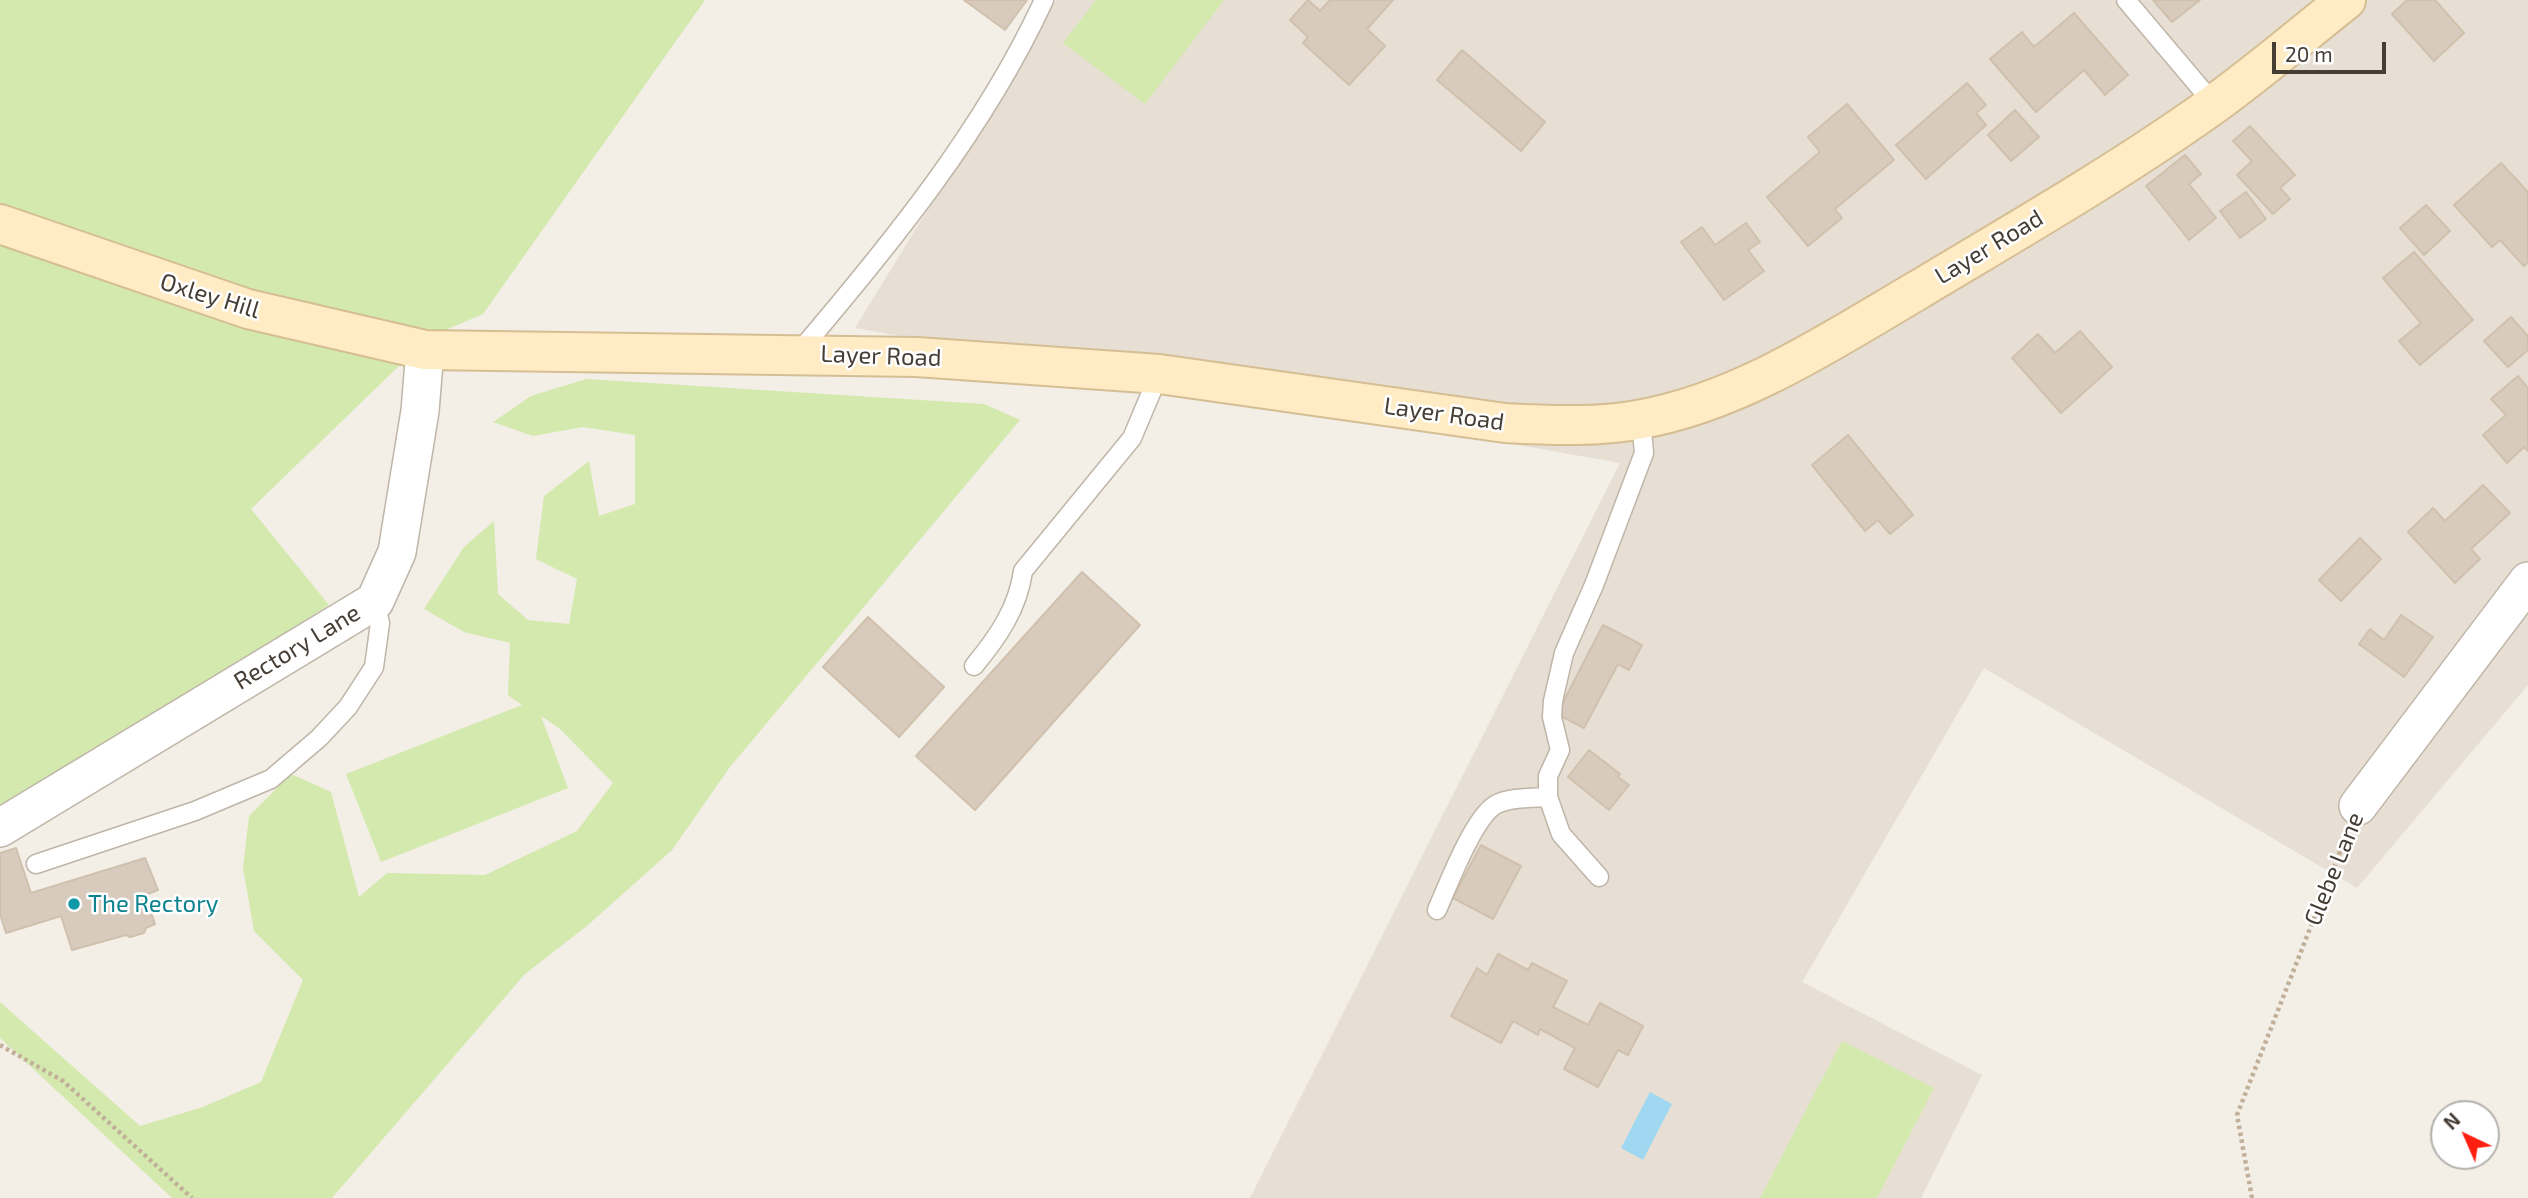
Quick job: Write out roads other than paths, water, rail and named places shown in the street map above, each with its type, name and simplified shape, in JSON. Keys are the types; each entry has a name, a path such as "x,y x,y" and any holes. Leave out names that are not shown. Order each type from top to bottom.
{"street":[{"name":"Layer Road","path":"425,350 798,353 917,357 1159,374 1505,423 1561,426 1642,420 1685,408 1748,383 1829,343 2092,186 2214,104 2346,0"},
{"name":"Oxley Hill","path":"0,224 248,309 425,350"},
{"name":"Rectory Lane","path":"0,828 375,601 397,552 418,423 425,350"},
{"name":"Glebe Lane","path":"2358,806 2528,581"}],"lane":[{"path":"798,353 865,274 969,132 1022,48 1044,0"},
{"path":"2126,0 2214,104"},
{"path":"974,666 993,643 1019,597 1023,572 1132,439 1159,374"},
{"path":"1599,877 1561,834 1548,797 1549,776 1560,750 1552,717 1564,653 1594,585 1643,453 1642,420"},
{"path":"36,864 195,811 271,779 319,738 348,707 374,667 380,623 375,601"},
{"path":"1437,909 1472,834 1494,806 1515,800 1548,797"}],"water":[{"path":"1650,1092 1672,1104 1643,1160 1621,1148"}],"place":[{"name":"The Rectory","path":"74,904"}]}
